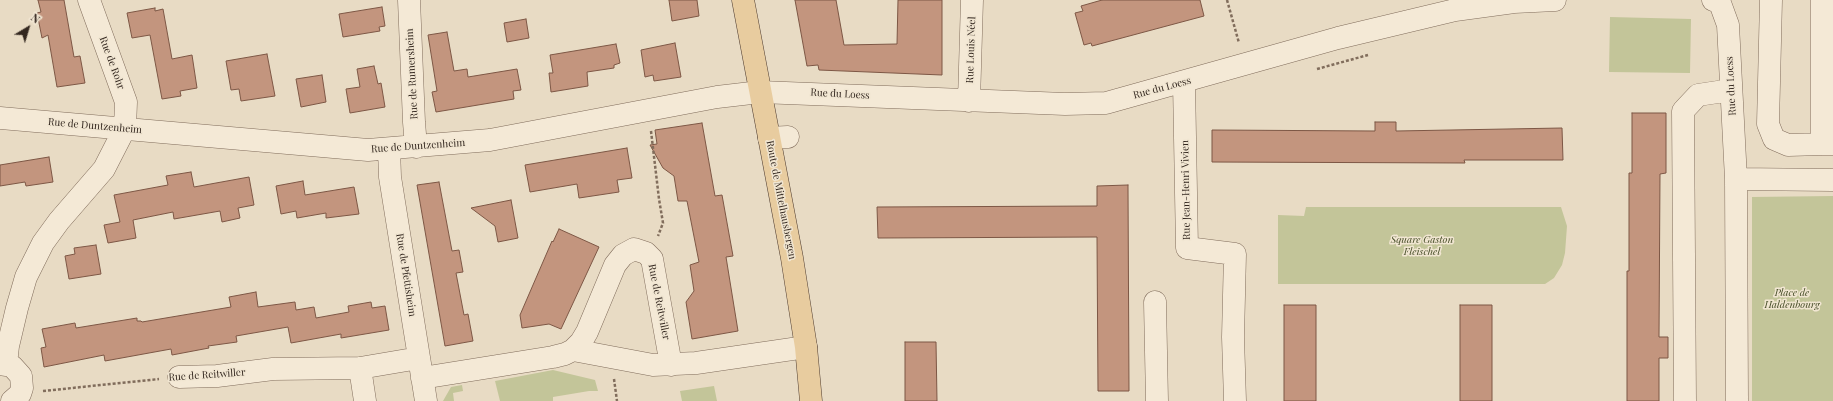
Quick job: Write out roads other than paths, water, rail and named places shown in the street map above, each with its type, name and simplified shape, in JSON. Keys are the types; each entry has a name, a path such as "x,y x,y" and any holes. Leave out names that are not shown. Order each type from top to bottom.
{"main road":[{"name":"Route de Mittelhausbergen","path":"743,0 760,92 778,138 792,258 806,347 811,401"}],"street":[{"name":"Rue de Rohr","path":"89,0 126,102 125,128"},
{"name":"Rue de Rumersheim","path":"409,0 416,147"},
{"name":"Rue Louis Néel","path":"969,101 972,0"},
{"name":"Rue du Loess","path":"760,92 969,101 1065,104 1106,103 1454,5 1555,0"},
{"path":"1771,0 1768,124 1774,138 1788,145 1827,144 1822,0"},
{"name":"Rue du Loess","path":"1719,1 1728,25 1736,179"},
{"name":"Rue Jean-Henri Vivien","path":"1184,82 1187,248 1235,254 1233,337 1235,401"},
{"path":"1685,401 1683,111 1698,95 1731,90"},
{"name":"Rue de Duntzenheim","path":"0,118 125,128 332,148 390,150 490,140 717,97 760,92"},
{"path":"16,398 22,382 21,376 17,370 3,364 26,277 43,243 59,221 104,169 125,128"},
{"name":"Rue de Pfettisheim","path":"390,150 390,178 426,401"},
{"path":"1737,401 1736,179 1833,180"},
{"name":"Rue de Reitwiller","path":"179,377 217,376 273,369 420,368 553,357 565,354 573,350 581,342 587,332 615,264 623,255 634,249 646,253 652,260 671,365"},
{"path":"1155,302 1157,401"},
{"path":"573,350 653,365 671,365 696,363 806,347"},
{"path":"360,368 365,401"}],"park label":[{"name":"Square Gaston Fleischel","path":"1422,246"},
{"name":"Place de Haldenbourg","path":"1792,298"}]}
